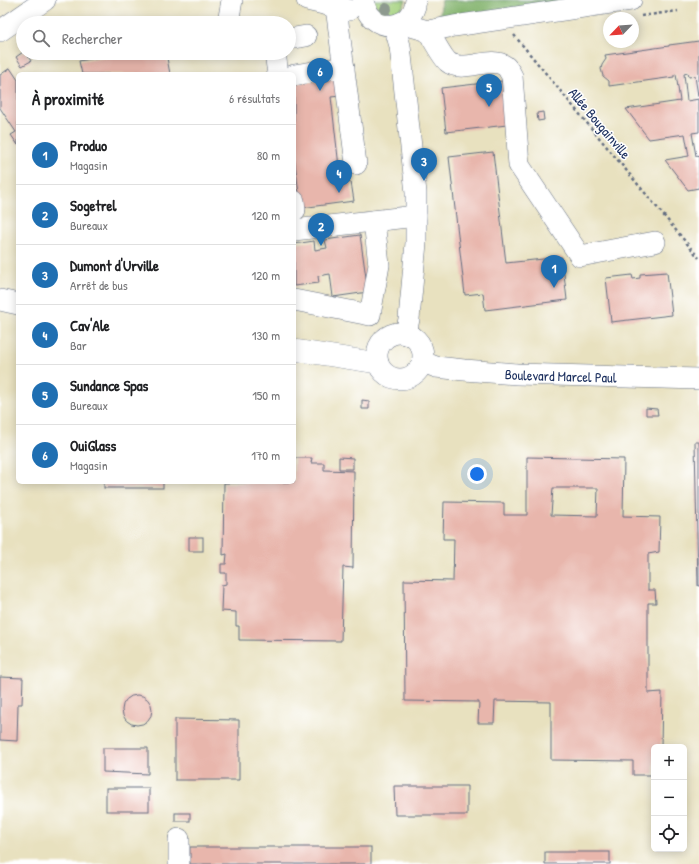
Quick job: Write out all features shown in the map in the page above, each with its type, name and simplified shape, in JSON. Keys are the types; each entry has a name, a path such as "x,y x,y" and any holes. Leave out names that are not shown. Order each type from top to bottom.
{"street":[{"path":"229,16 232,0"},
{"path":"307,0 336,7 366,8 381,24 387,25 397,24 406,20 414,9 416,0"},
{"path":"21,16 41,2"},
{"path":"336,7 356,164"},
{"path":"397,24 428,31 501,19 634,8"},
{"path":"0,31 16,20"},
{"path":"397,24 416,193 416,243 406,334"},
{"path":"428,31 441,53 449,63 460,66 497,62 506,66 512,76 519,165 580,256 655,242"},
{"path":"276,60 278,72"},
{"path":"296,75 344,67"},
{"path":"296,214 374,221 416,216"},
{"path":"296,300 370,315 379,265 374,221"},
{"path":"0,300 16,304"},
{"path":"395,334 406,334 415,338 419,342 423,352 423,362 420,369 414,375 406,379 401,380 391,378 387,376 380,368 377,358 378,347 385,338 395,334"},
{"path":"296,350 378,363"},
{"name":"Boulevard Marcel Paul","path":"423,362 436,366 464,370 517,374 699,378"},
{"path":"178,840 179,864"}],"path":[{"path":"634,8 678,11"},
{"name":"Allée Bougainville","path":"501,19 699,258"}],"green space":[{"path":"374,0 406,0 400,10 391,14 381,10"},
{"path":"442,0 592,0 439,19"}],"building":[{"path":"699,41 699,96 695,76 689,77 688,73 684,74 687,101 699,99 699,132 692,133 696,156 699,155 699,188 688,190 665,160 689,156 685,134 649,139 626,109 680,101 676,74 674,77 609,86 609,81 603,76 601,69 606,59 605,55"},
{"path":"18,60 30,60 31,61 22,66"},
{"path":"167,60 170,72 82,72 79,61"},
{"path":"10,68 16,77 16,132 0,108 0,75"},
{"path":"337,77 340,96 331,97 341,184 351,182 354,201 301,208 296,171 296,83"},
{"path":"502,81 507,125 446,132 441,88"},
{"path":"543,112 544,120 538,121 537,113"},
{"path":"16,132 16,142 11,135"},
{"path":"493,152 506,263 562,257 567,300 485,310 483,293 465,295 449,157"},
{"path":"360,235 368,292 333,297 330,274 318,276 319,283 296,286 296,244 314,241 315,250 327,248 325,240"},
{"path":"667,272 672,315 611,322 606,278 632,275 633,279 640,278 640,274"},
{"path":"362,400 369,401 369,409 362,409"},
{"path":"646,408 657,409 658,415 646,415"},
{"path":"695,442 699,442 699,586 698,586"},
{"path":"339,457 353,458 353,469 339,469"},
{"path":"527,457 624,459 623,516 660,517 659,552 648,554 648,590 655,590 656,603 648,603 648,693 662,692 661,744 651,744 651,775 633,775 633,761 551,760 551,702 495,701 494,723 478,723 479,702 405,701 404,580 453,581 454,539 443,539 444,502 504,503 504,515 527,515","holes":["553,488 598,488 597,516 551,515"]},
{"path":"296,458 312,458 311,463 324,463 324,470 354,471 353,568 343,567 341,641 239,640 239,626 236,626 236,612 221,611 222,585 226,584 226,573 221,573 221,564 226,564 227,554 223,555 224,484 296,484"},
{"path":"104,484 163,484 163,488 104,488"},
{"path":"189,537 203,537 203,551 189,551"},
{"path":"0,677 23,678 22,704 18,704 17,741 0,740"},
{"path":"137,695 143,696 151,704 151,716 143,724 137,725 131,724 123,716 122,710 123,704 131,696"},
{"path":"175,719 239,720 239,780 175,780"},
{"path":"103,748 148,748 148,774 103,772"},
{"path":"394,786 467,786 467,815 395,815"},
{"path":"106,788 149,788 149,811 106,811"},
{"path":"175,813 190,813 190,821 175,821"},
{"path":"190,847 371,847 371,864 190,864"},
{"path":"545,852 610,852 610,864 545,864"}],"place":[{"name":"OuiGlass","path":"320,91"},
{"name":"Sundance Spas","path":"489,107"},
{"name":"Dumont d'Urville","path":"424,181"},
{"name":"Cav'Ale","path":"339,193"},
{"name":"Sogetrel","path":"321,246"},
{"name":"Produo","path":"554,288"}]}
